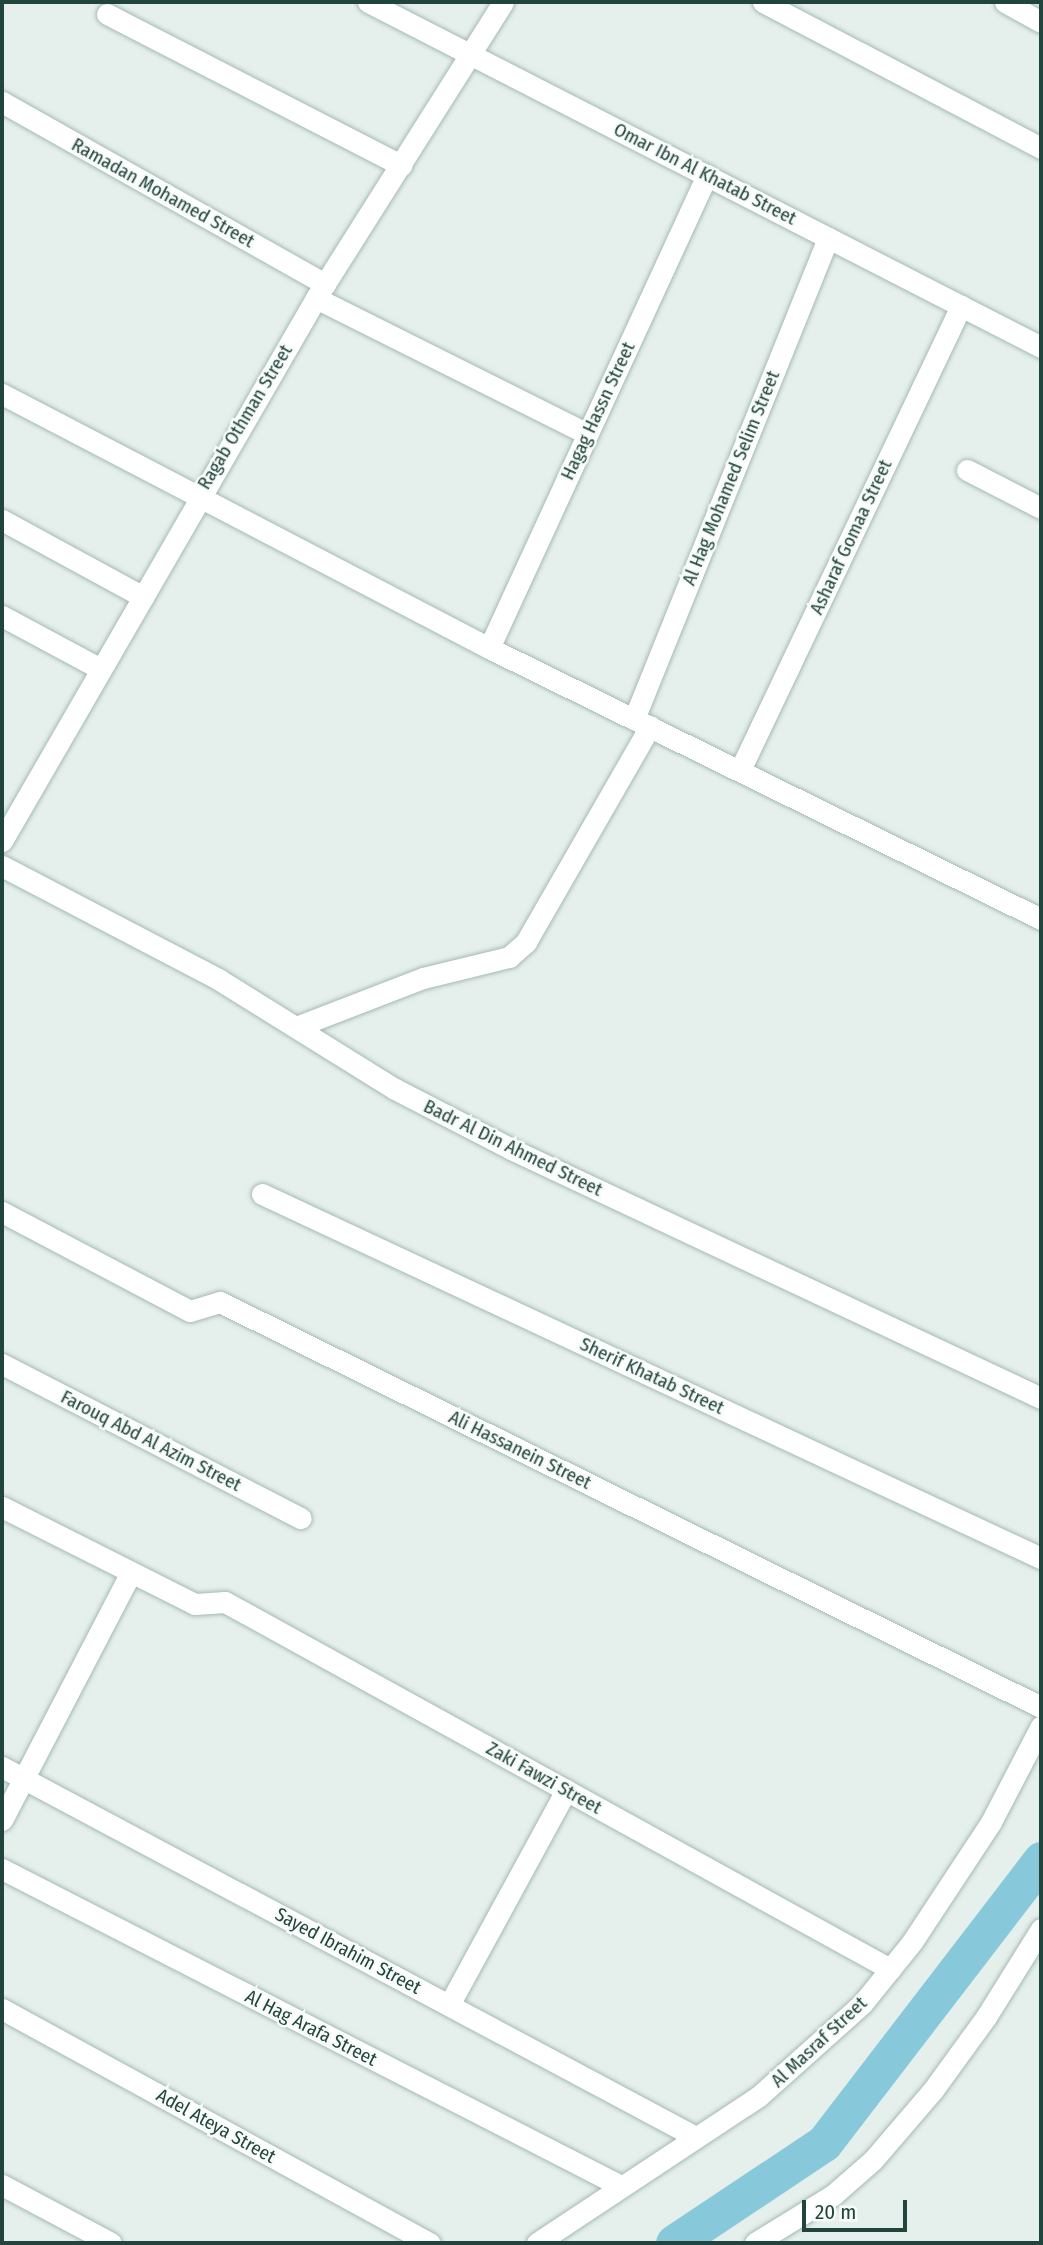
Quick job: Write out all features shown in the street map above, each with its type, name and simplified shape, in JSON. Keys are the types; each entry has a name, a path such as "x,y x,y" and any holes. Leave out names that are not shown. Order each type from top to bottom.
{"street":[{"name":"Omar Ibn Al Khatab Street","path":"368,2 1041,347"},
{"name":"Ragab Othman Street","path":"2,841 197,499 320,291 472,55 503,2"},
{"path":"763,2 1041,148"},
{"path":"1005,2 1041,22"},
{"path":"107,14 401,165"},
{"name":"Ramadan Mohamed Street","path":"2,102 320,291 587,434"},
{"name":"Hagag Hassn Street","path":"488,648 707,175"},
{"name":"Al Hag Mohamed Selim Street","path":"296,1027 423,978 509,957 526,942 642,723 828,238"},
{"name":"Asharaf Gomaa Street","path":"741,768 961,306"},
{"path":"2,394 197,499 488,648 741,768 1041,919"},
{"path":"967,470 1041,508"},
{"path":"2,520 143,597"},
{"path":"2,616 101,669"},
{"name":"Badr Al Din Ahmed Street","path":"2,866 218,979 395,1089 511,1149 1041,1398"},
{"name":"Sherif Khatab Street","path":"262,1194 1041,1558"},
{"name":"Ali Hassanein Street","path":"2,1212 190,1311 220,1302 1041,1707"},
{"name":"Farouq Abd Al Azim Street","path":"2,1364 301,1518"},
{"path":"2,1507 130,1574 2,1820"},
{"name":"Zaki Fawzi Street","path":"130,1574 195,1604 225,1602 890,1969"},
{"name":"Al Masraf Street","path":"537,2243 694,2136 759,2096 814,2050 862,2004 890,1969 991,1822 1041,1726"},
{"name":"Sayed Ibrahim Street","path":"2,1768 694,2136"},
{"path":"449,2005 566,1790"},
{"name":"Al Hag Arafa Street","path":"2,1869 621,2186"},
{"path":"755,2243 833,2195 873,2160 933,2090 986,2017 1041,1929"},
{"name":"Adel Ateya Street","path":"2,2009 430,2243"},
{"path":"2,2185 111,2243"}],"waterway":[{"path":"674,2243 824,2143 1041,1860"}]}
